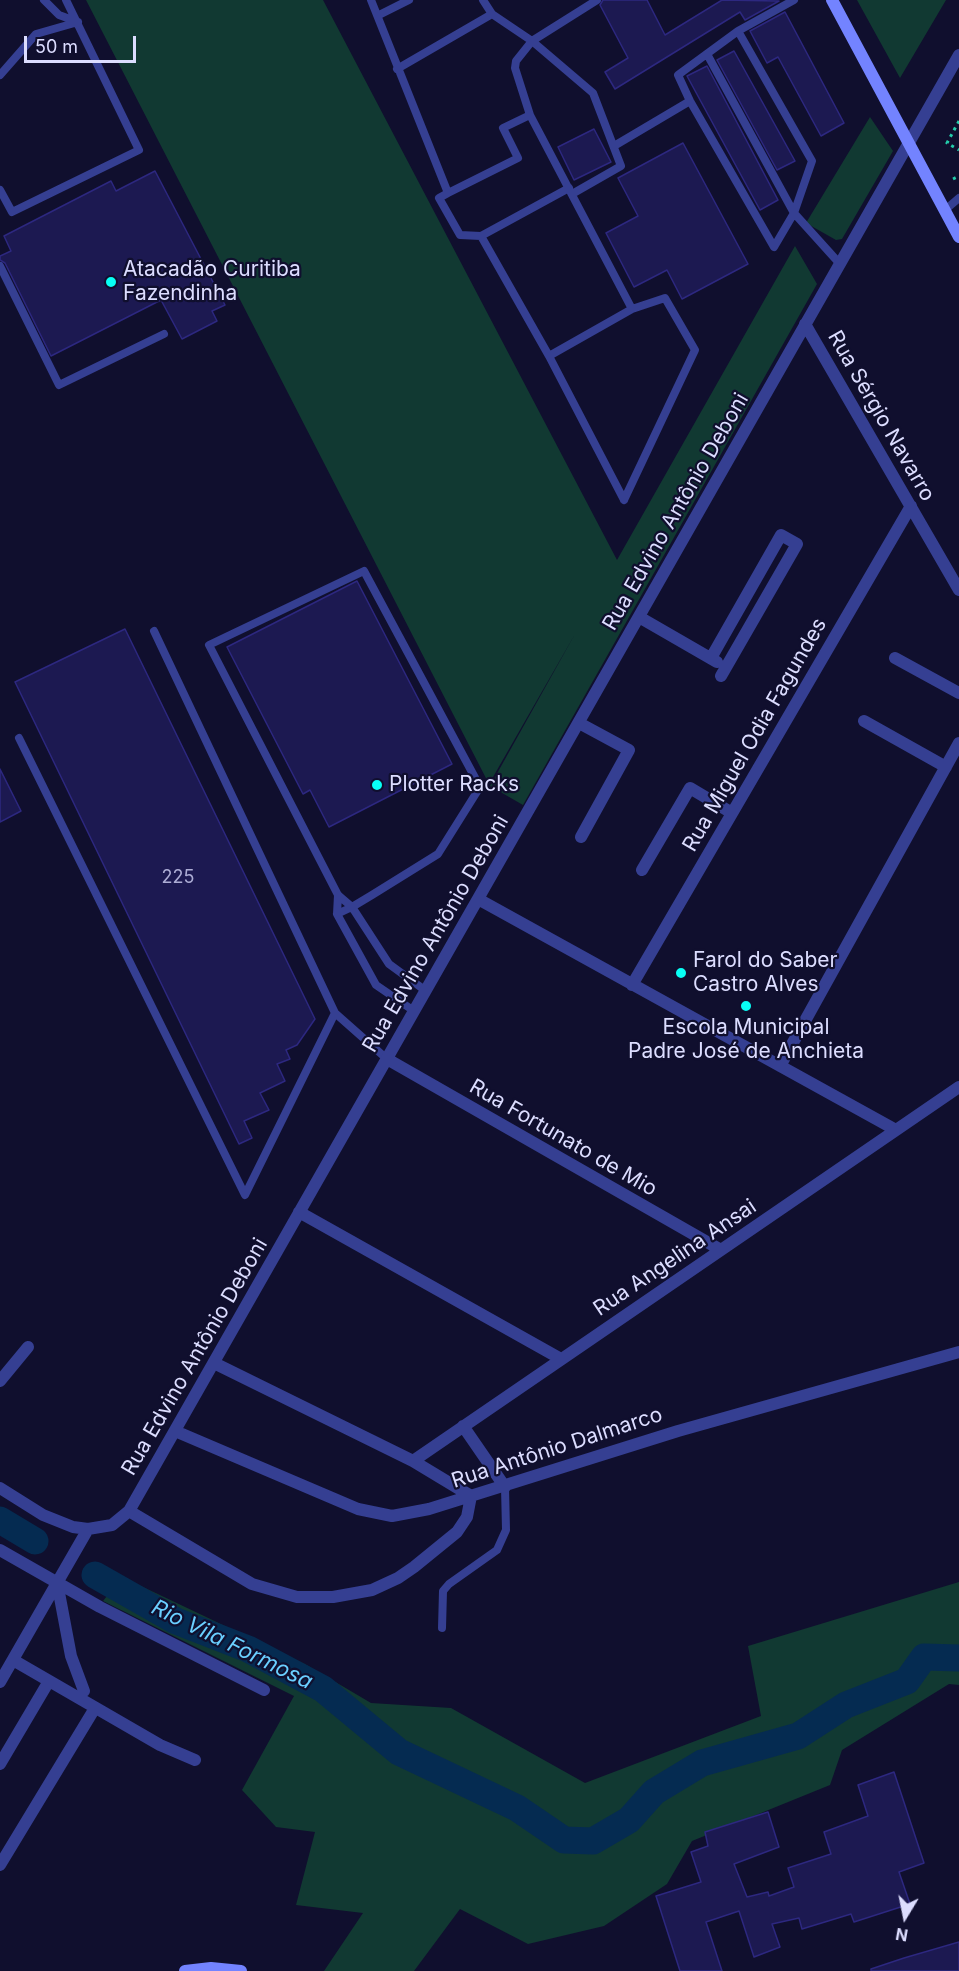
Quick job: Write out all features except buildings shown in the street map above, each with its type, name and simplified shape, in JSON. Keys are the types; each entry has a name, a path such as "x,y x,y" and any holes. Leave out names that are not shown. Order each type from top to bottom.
{"main road":[{"path":"832,0 959,237"},
{"path":"185,1971 211,1968 241,1971"}],"street":[{"name":"Rua Edvino Antônio Deboni","path":"88,1529 112,1525 129,1511 959,55"},
{"name":"Rua Sérgio Navarro","path":"805,324 959,590"},
{"name":"Rua Miguel Odia Fagundes","path":"632,985 911,506"},
{"path":"639,617 711,658 723,672 797,544 782,535 711,658"},
{"path":"895,658 959,693"},
{"path":"864,721 946,766"},
{"path":"579,723 629,750 581,837"},
{"path":"780,1065 959,743"},
{"path":"642,870 690,788 732,813"},
{"path":"478,900 896,1130"},
{"name":"Rua Fortunato de Mio","path":"387,1059 721,1250"},
{"name":"Rua Angelina Ansai","path":"413,1461 959,1087"},
{"path":"299,1212 561,1359"},
{"path":"0,1381 28,1347"},
{"name":"Rua Antônio Dalmarco","path":"175,1431 374,1514 410,1514 659,1436 959,1352"},
{"path":"129,1511 252,1584 297,1597 324,1598 372,1590 398,1578 457,1532 467,1517 471,1496 413,1461 214,1363"},
{"path":"463,1426 505,1486"},
{"path":"0,1488 43,1515 74,1527 88,1529 0,1682"},
{"path":"0,1550 264,1690"},
{"path":"57,1582 71,1656 84,1691"},
{"path":"13,1660 160,1745 195,1760"},
{"path":"0,1764 49,1681"},
{"path":"0,1865 95,1708"}],"lane":[{"path":"44,0 59,15 78,22"},
{"path":"0,190 12,212 139,150 66,0"},
{"path":"370,0 379,15 397,69 448,193"},
{"path":"379,15 409,0"},
{"path":"483,0 492,14 532,41 593,93 621,166 481,236 460,235 439,198 518,158 504,128 530,115"},
{"path":"597,0 532,41 519,56 515,68 530,115 632,309"},
{"path":"738,31 812,161 794,213 774,247 690,101 678,75 738,31 794,0"},
{"path":"397,69 492,14"},
{"path":"0,75 36,34 78,22"},
{"path":"707,54 794,213 840,264"},
{"path":"614,146 690,101"},
{"path":"945,210 959,198"},
{"path":"481,236 549,356 624,500 695,350 665,298 632,309 549,356"},
{"path":"0,266 59,385 164,334"},
{"path":"338,914 352,907 438,854 480,787 364,572 209,645 338,895 352,907 389,964 426,991"},
{"path":"154,631 335,1013 387,1059"},
{"path":"19,738 246,1196 335,1013"},
{"path":"338,895 338,914 376,985 414,1011"},
{"path":"442,1628 443,1592 449,1584 497,1550 506,1530 505,1486"}],"path":[{"path":"959,121 947,143 959,150"},
{"path":"953,178 959,176"}],"green space":[{"path":"86,0 323,0 617,560 795,246 817,284 523,805 490,786 575,634 489,784"},
{"path":"857,0 946,0 900,78"},
{"path":"870,117 893,151 842,239 836,240 806,223"},
{"path":"122,1577 305,1664 371,1703 451,1708 585,1783 761,1716 748,1646 959,1582 959,1685 949,1684 842,1750 830,1785 692,1841 667,1884 604,1926 528,1944 460,1909 414,1971 324,1971 363,1913 296,1905 315,1832 276,1827 242,1790 294,1696 103,1601"}],"waterway":[{"name":"Rio Vila Formosa","path":"0,1520 35,1541"},
{"name":"Rio Vila Formosa","path":"95,1575 176,1621 248,1649 323,1689 399,1752 517,1808 564,1840 593,1841 629,1820 654,1792 702,1763 798,1736 846,1705 907,1681 924,1657 959,1658"}],"place":[{"name":"Atacadão Curitiba Fazendinha","path":"111,282"},
{"name":"Plotter Racks","path":"377,785"},
{"name":"Farol do Saber Castro Alves","path":"681,973"},
{"name":"Escola Municipal Padre José de Anchieta","path":"746,1006"}]}
